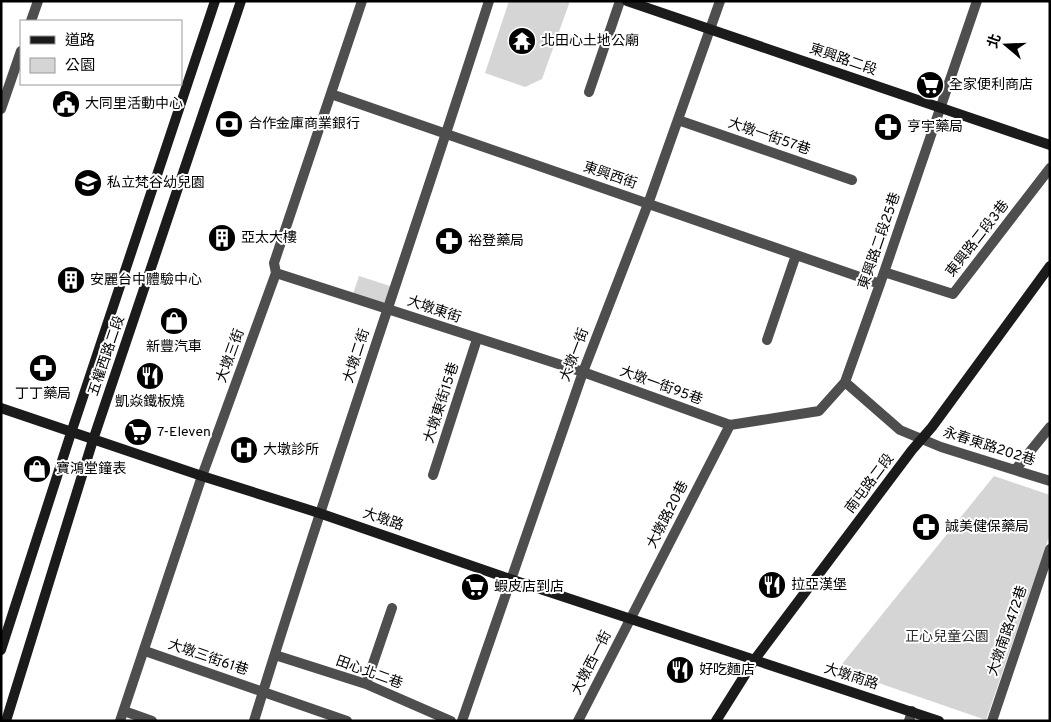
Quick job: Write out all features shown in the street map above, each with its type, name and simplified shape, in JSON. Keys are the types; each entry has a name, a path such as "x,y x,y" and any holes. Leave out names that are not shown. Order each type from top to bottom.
{"main road":[{"name":"五權西路二段","path":"1,650 215,1"},
{"name":"五權西路二段","path":"6,721 93,440 241,1"},
{"name":"東興路二段","path":"627,1 1050,145"},
{"name":"南屯路二段","path":"716,721 755,659 932,427 1050,266"},
{"name":"大墩路","path":"1,408 755,659"},
{"name":"大墩南路","path":"755,659 910,716 940,721"}],"street":[{"path":"31,20 38,1"},
{"name":"大墩三街","path":"122,716 202,476 276,273 274,263 362,1"},
{"name":"大墩二街","path":"254,721 319,513 447,133 489,1"},
{"path":"589,92 620,1"},
{"name":"大墩一街","path":"462,721 583,372 648,204 720,1"},
{"name":"東興路二段25巷","path":"845,382 976,1"},
{"path":"1,109 20,54"},
{"name":"東興西街","path":"331,94 880,284"},
{"name":"大墩一街57巷","path":"678,120 852,180"},
{"name":"東興路二段3巷","path":"884,272 953,294 1050,168"},
{"path":"767,340 796,255"},
{"name":"大墩東街","path":"276,273 583,372"},
{"name":"大墩東街15巷","path":"433,475 477,339"},
{"name":"大墩一街95巷","path":"583,372 730,425"},
{"path":"730,425 819,411 845,382"},
{"name":"永春東路202巷","path":"845,382 900,430 941,447 1050,481"},
{"name":"大墩路20巷","path":"630,618 730,425"},
{"path":"1015,470 1050,427"},
{"name":"大墩南路472巷","path":"992,721 1050,549"},
{"path":"366,684 392,608"},
{"name":"大墩西一街","path":"578,721 630,618"},
{"name":"大墩三街61巷","path":"145,651 263,692"},
{"name":"田心北二巷","path":"275,656 366,684 451,721"},
{"path":"263,692 347,721"},
{"path":"122,716 152,721"}],"green space":[{"path":"509,1 570,1 542,79 525,87 485,73"},
{"path":"359,276 393,287 386,306 353,294"},
{"name":"正心兒童公園","path":"994,476 1050,495 1050,534 986,720 838,669"}],"place":[{"name":"北田心土地公廟","path":"522,41"},
{"name":"全家便利商店","path":"930,85"},
{"name":"大同里活動中心","path":"66,104"},
{"name":"合作金庫商業銀行","path":"229,124"},
{"name":"亨宇藥局","path":"888,127"},
{"name":"私立梵谷幼兒園","path":"88,183"},
{"name":"亞太大樓","path":"222,238"},
{"name":"裕登藥局","path":"449,241"},
{"name":"安麗台中體驗中心","path":"71,280"},
{"name":"新豐汽車","path":"174,321"},
{"name":"丁丁藥局","path":"43,368"},
{"name":"凱焱鐵板燒","path":"150,376"},
{"name":"7-Eleven","path":"138,432"},
{"name":"大墩診所","path":"244,450"},
{"name":"寶鴻堂鐘表","path":"37,469"},
{"name":"誠美健保藥局","path":"926,527"},
{"name":"拉亞漢堡","path":"772,585"},
{"name":"蝦皮店到店","path":"475,587"},
{"name":"好吃麵店","path":"680,670"}]}
